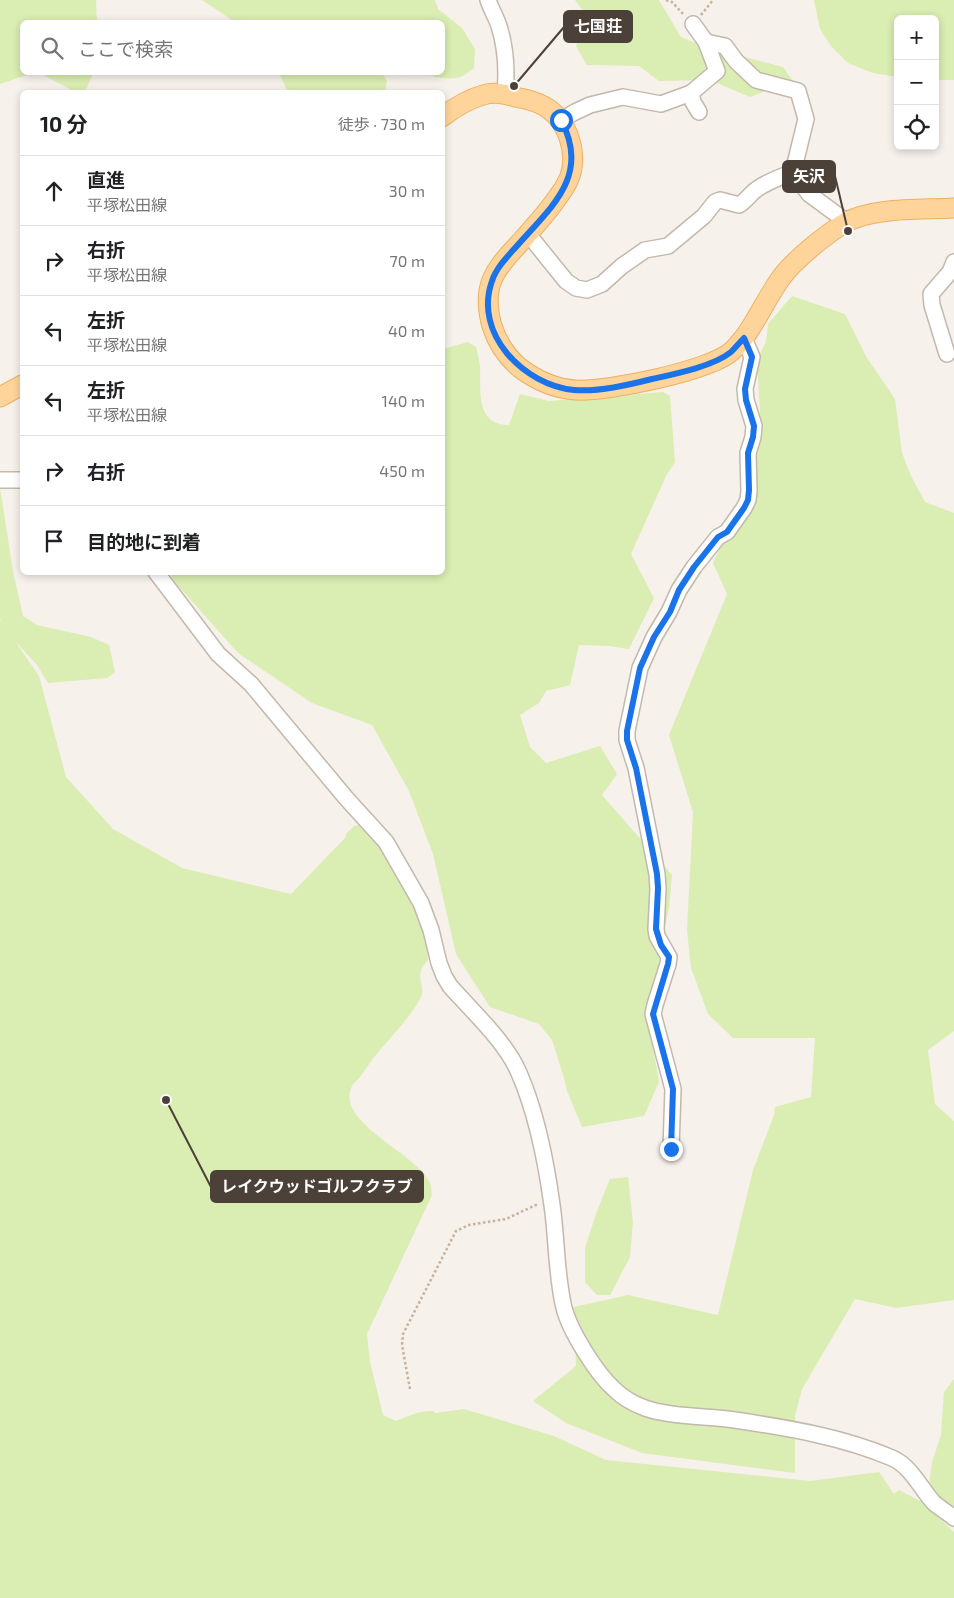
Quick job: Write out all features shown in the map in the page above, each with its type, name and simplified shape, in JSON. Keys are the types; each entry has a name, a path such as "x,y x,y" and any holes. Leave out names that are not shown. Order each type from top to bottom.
{"main road":[{"path":"445,115 453,108 484,94 506,94 531,100 549,108 561,120 568,133 572,149 572,166 569,179 552,205 502,262 492,281 488,299 489,315 496,338 507,354 519,367 538,379 556,387 574,390 594,390 641,382 713,362 730,352 744,338 782,276 829,233 847,222 866,214 954,208"},
{"path":"0,397 20,385"}],"street":[{"path":"488,0 498,25 505,51 506,94"},
{"path":"561,120 590,105 622,97 661,104 690,92 717,71 706,42 693,24"},
{"path":"706,42 725,46 736,61 756,80 798,92 806,119 793,172 809,194 847,222"},
{"path":"690,92 699,112"},
{"path":"528,234 566,281 576,288 587,290 602,284 622,266 645,250 668,246 704,216 715,202 720,200 739,205 767,182 793,172"},
{"path":"947,354 930,294 950,272 954,262"},
{"path":"671,1149 673,1089 653,1014 669,957 657,936 657,874 636,768 627,740 627,731 640,668 654,637 670,612 679,590 694,567 718,537 727,532 748,500 748,453 754,426 746,400 745,389 752,357 744,338"},
{"path":"0,480 20,480"},
{"path":"158,575 218,654 251,684 346,798 386,842 420,903 431,930 444,976 450,986 501,1043 519,1072 540,1139 551,1199 564,1310 595,1367 613,1388 626,1398 645,1408 666,1413 733,1420 792,1430 847,1442 895,1459 908,1471 934,1503 954,1518"}],"path":[{"path":"410,1389 402,1345 403,1334 456,1231 469,1225 506,1218 551,1199"}],"green space":[{"path":"0,0 96,0 97,20 20,20 20,75 27,75 0,84"},
{"path":"202,0 435,0 438,9 462,28 475,49 474,68 456,78 430,75 445,75 445,20 232,20"},
{"path":"575,0 659,0 681,37 702,46 783,67 793,81 750,97 710,80 659,81 639,66 587,65 576,46 581,32 595,28"},
{"path":"814,0 954,0 954,80 939,80 939,15 894,15 894,76 873,73 848,63 831,46 820,29"},
{"path":"44,75 92,75 86,90 71,90"},
{"path":"280,75 383,75 387,81 385,90 287,90"},
{"path":"792,296 845,314 867,358 895,399 902,453 911,476 925,502 954,513 954,1031 928,1050 935,1104 954,1121 954,1300 896,1308 855,1299 802,1389 795,1416 795,1473 642,1453 566,1423 533,1401 576,1366 574,1307 628,1295 718,1315 753,1170 774,1115 775,1107 811,1097 815,1038 733,1038 708,1014 691,968 687,930 693,812 669,735 727,594 713,563 754,476 761,429 757,359 766,342 768,324"},
{"path":"468,342 476,347 480,367 482,405 490,419 498,423 509,425 520,394 549,401 663,392 670,396 675,462 666,476 631,554 654,598 629,649 579,645 570,685 546,691 539,703 520,715 530,747 546,763 600,746 617,774 602,795 672,875 669,908 659,955 658,980 646,1008 659,1082 644,1116 582,1127 567,1091 552,1040 539,1024 490,1007 456,954 433,854 409,791 372,725 312,703 238,653 174,581 171,575 445,575 445,348"},
{"path":"0,488 13,571 23,616 37,625 91,637 109,645 115,672 107,678 48,683 37,665 15,641 39,676 66,777 113,829 182,868 291,894 346,837 346,834 354,826 360,825 371,836 394,868 422,927 428,960 423,966 420,976 422,994 420,999 410,1015 353,1084 349,1098 354,1111 365,1124 422,1172 430,1183 432,1195 367,1334 370,1362 383,1415 396,1421 424,1411 433,1411 435,1413 464,1409 554,1436 606,1460 810,1481 879,1472 894,1494 899,1490 922,1502 954,1532 954,1598 0,1598 0,620 2,621 0,619"},
{"path":"628,1177 633,1222 630,1257 610,1295 597,1295 585,1282 585,1248 610,1179"},
{"path":"954,1379 954,1520 929,1485 932,1462 941,1435 944,1392"}],"place":[{"name":"七国荘","path":"514,86"},
{"name":"矢沢","path":"848,231"},
{"name":"レイクウッドゴルフクラブ","path":"166,1100"}],"route":[{"path":"561,120 568,133 572,149 572,166 569,179 552,205 502,262 492,281 488,299 489,315 496,338 507,354 519,367 538,379 556,387 574,390 594,390 679,373 713,362 730,352 744,338 752,357 745,389 746,400 754,426 748,453 748,500 727,532 718,537 694,567 679,590 670,612 654,637 640,668 627,731 627,740 636,768 657,874 657,936 669,957 653,1014 673,1089 671,1149"}]}
